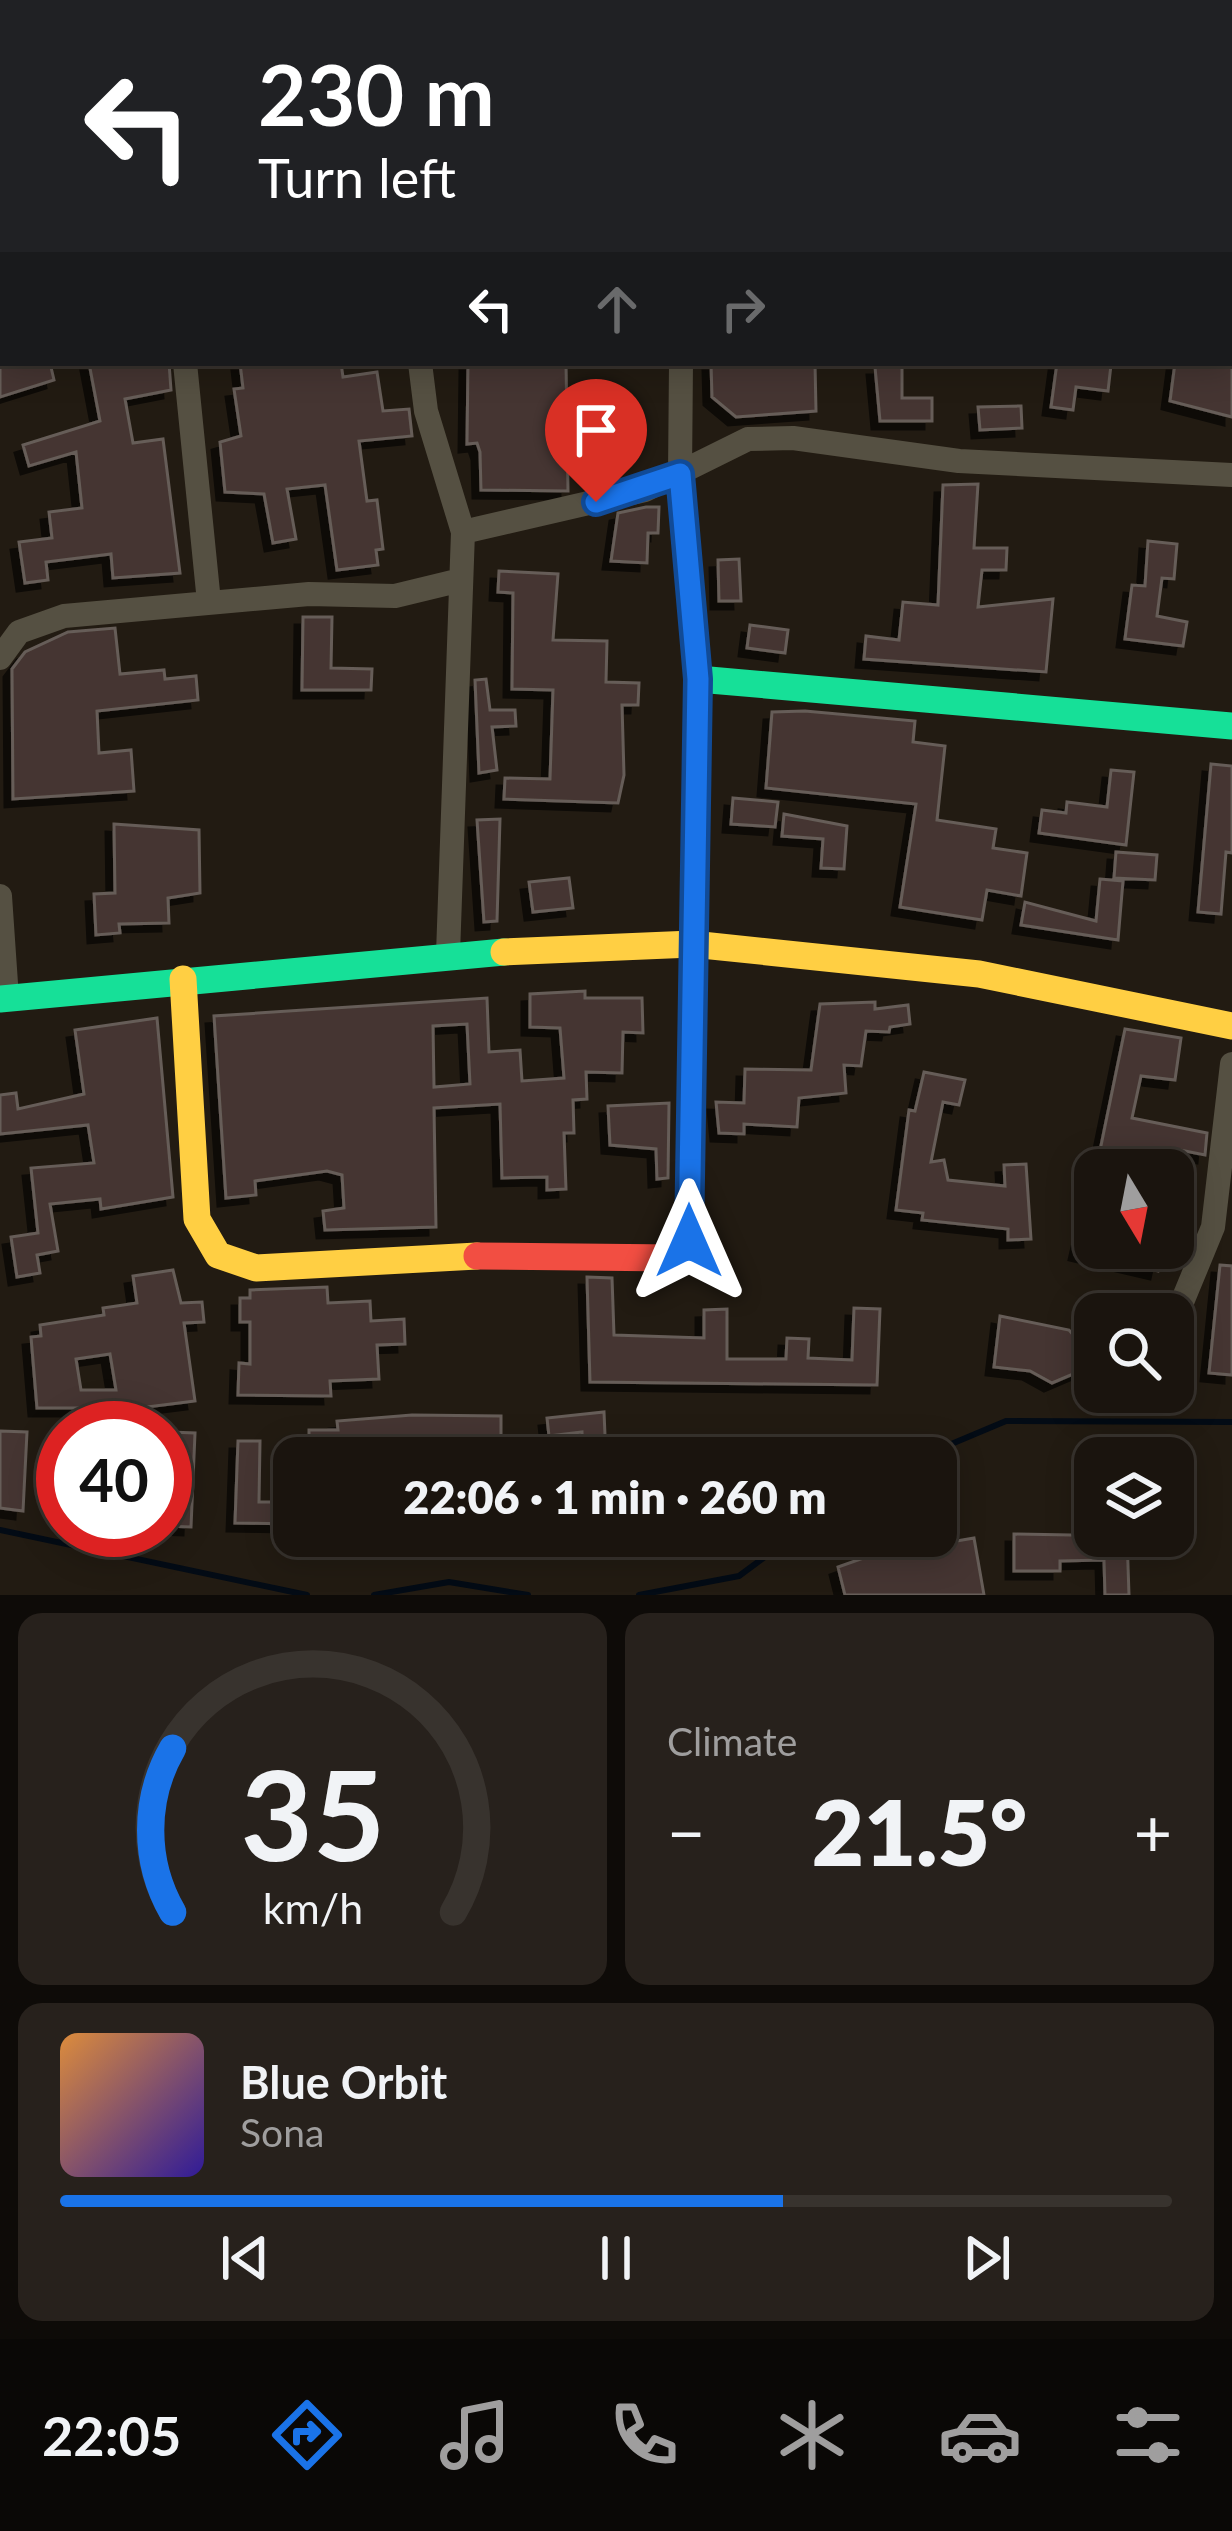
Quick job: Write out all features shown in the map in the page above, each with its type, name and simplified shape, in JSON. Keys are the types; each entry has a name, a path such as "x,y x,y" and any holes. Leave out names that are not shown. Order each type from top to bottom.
{"street":[{"path":"185,366 208,602"},
{"path":"420,366 426,412 463,532 448,954"},
{"path":"183,980 197,1220 208,1250 227,1265 256,1268 533,1253 662,1260 684,1252 689,1241 698,679 680,474 681,366"},
{"path":"463,532 629,494 680,474 732,443 793,438 959,461 1232,475"},
{"path":"0,658 19,632 64,616 309,594 394,596 460,580"},
{"path":"698,679 1232,726"},
{"path":"0,896 4,998 448,954 692,944 979,974 1232,1026"},
{"path":"1186,1293 1213,1227 1232,1064"}],"building":[{"path":"0,366 51,366 54,380 0,397"},
{"path":"90,366 169,366 171,390 125,399 133,443 163,439 180,573 113,578 111,554 46,562 48,580 25,583 19,542 52,538 49,512 82,508 76,452 29,466 23,445 100,421"},
{"path":"240,366 341,366 343,377 377,372 383,411 409,409 412,436 359,441 367,501 377,500 383,549 376,550 378,565 337,570 325,485 287,489 296,539 273,543 264,494 225,492 220,442 241,436 234,389 243,388"},
{"path":"468,366 566,366 568,491 481,490 480,452 477,443 467,444"},
{"path":"711,366 815,366 816,411 736,417 712,397"},
{"path":"1057,366 1111,366 1108,391 1076,387 1073,410 1051,407"},
{"path":"1175,366 1232,366 1232,417 1170,401"},
{"path":"875,367 902,367 902,398 932,398 932,421 880,421"},
{"path":"1021,406 1022,428 980,430 978,407"},
{"path":"978,484 974,548 1007,548 1006,570 982,570 978,607 1053,599 1046,672 864,659 866,636 899,640 903,602 938,605 943,485"},
{"path":"659,507 658,533 648,533 647,563 611,561 618,513"},
{"path":"1148,541 1177,544 1174,579 1162,578 1157,616 1187,622 1183,646 1125,639 1132,585 1145,586"},
{"path":"739,559 741,601 719,601 718,560"},
{"path":"499,571 558,574 553,640 607,641 606,682 639,683 638,705 622,705 624,775 618,803 504,799 505,778 550,779 553,690 512,689 513,593 498,592"},
{"path":"303,617 332,617 331,668 372,669 371,690 302,690"},
{"path":"750,625 788,630 785,653 747,648"},
{"path":"115,628 120,674 164,670 165,679 196,676 198,700 97,711 99,753 131,750 134,791 13,799 12,669 25,652 68,632"},
{"path":"486,679 490,710 515,710 516,726 492,727 497,770 479,773 475,680"},
{"path":"772,712 915,721 913,742 945,746 937,820 996,829 993,848 1027,853 1021,896 987,890 982,920 900,907 916,804 766,788"},
{"path":"1211,764 1232,766 1232,853 1226,852 1221,914 1198,912"},
{"path":"1111,770 1134,772 1126,845 1039,833 1042,810 1066,813 1067,802 1107,807"},
{"path":"733,798 778,802 775,827 731,824"},
{"path":"784,814 847,826 844,869 821,868 823,839 782,836"},
{"path":"500,819 497,921 484,922 477,820"},
{"path":"114,824 199,830 200,893 168,898 169,923 119,924 120,933 96,935 94,894 115,893"},
{"path":"1116,852 1157,855 1155,880 1114,878"},
{"path":"569,878 573,908 533,912 529,882"},
{"path":"1100,879 1123,881 1118,940 1021,925 1025,902 1096,921"},
{"path":"585,991 585,998 642,998 643,1033 623,1032 622,1073 586,1072 587,1099 573,1100 574,1133 564,1133 566,1189 547,1190 547,1177 502,1178 500,1104 434,1108 436,1227 325,1230 323,1211 344,1208 342,1175 327,1171 255,1181 256,1195 226,1198 214,1016 487,998 489,1052 520,1050 522,1081 564,1078 560,1028 530,1027 530,994","holes":["467,1024 470,1084 434,1087 433,1026"]},
{"path":"875,1002 875,1009 908,1005 910,1024 890,1027 889,1032 866,1031 861,1066 844,1065 846,1093 799,1098 797,1127 744,1124 744,1134 719,1133 716,1102 744,1103 745,1069 811,1070 820,1004"},
{"path":"157,1018 173,1197 101,1209 100,1199 50,1204 58,1251 37,1255 40,1273 17,1277 11,1237 38,1233 31,1168 94,1163 88,1125 0,1134 0,1095 16,1093 18,1109 84,1094 75,1030"},
{"path":"1125,1029 1181,1038 1175,1080 1141,1076 1132,1118 1207,1133 1205,1155 1194,1149 1100,1149"},
{"path":"924,1072 965,1080 959,1105 943,1102 931,1162 944,1160 948,1180 1005,1186 1004,1165 1026,1164 1031,1239 1008,1240 1008,1229 922,1220 923,1213 896,1210 909,1110 915,1111"},
{"path":"669,1103 668,1178 657,1179 656,1149 610,1145 608,1106"},
{"path":"1220,1265 1232,1266 1232,1375 1209,1373"},
{"path":"173,1270 181,1303 202,1302 204,1322 184,1323 195,1401 36,1401 31,1337 41,1336 40,1325 104,1315 103,1308 137,1303 133,1276","holes":["110,1354 116,1390 81,1390 76,1359"]},
{"path":"587,1277 612,1278 614,1335 704,1338 704,1310 727,1309 727,1359 786,1359 787,1338 809,1339 808,1358 852,1360 854,1308 880,1309 877,1385 590,1382"},
{"path":"327,1287 328,1303 370,1301 371,1321 404,1319 405,1344 377,1345 379,1379 330,1381 331,1396 238,1395 239,1363 250,1364 250,1322 240,1322 240,1298 250,1298 250,1290"},
{"path":"1000,1316 1069,1330 1074,1336 1074,1374 1052,1383 1030,1371 994,1367"},
{"path":"604,1412 605,1437 582,1437 582,1432 549,1436 547,1418"},
{"path":"412,1415 501,1416 501,1437 309,1437 309,1430 338,1430 337,1421"},
{"path":"0,1431 27,1432 23,1511 0,1508"},
{"path":"192,1433 195,1433 192,1504"},
{"path":"238,1441 260,1441 259,1502 273,1502 273,1524 235,1523"},
{"path":"1014,1534 1074,1535 1074,1557 1128,1557 1129,1595 1105,1595 1104,1560 1060,1561 1060,1571 1014,1571"},
{"path":"974,1538 984,1595 845,1595 838,1567 866,1557 957,1557 957,1541"}],"waterway":[{"path":"957,1442 1006,1421 1232,1422"},
{"path":"0,1530 307,1595"},
{"path":"639,1595 739,1576 765,1557"},
{"path":"374,1595 449,1582 528,1595"}],"traffic: fast":[{"path":"693,999 698,679 1232,726"},
{"path":"0,999 504,952"}],"traffic: slow":[{"path":"504,952 692,944 979,974 1232,1026"},
{"path":"183,979 197,1219 218,1255 256,1268 477,1256"}],"traffic: jam":[{"path":"477,1256 675,1258 689,1241 693,999"}],"route":[{"path":"596,502 645,490 680,474 698,679 689,1241"}]}
